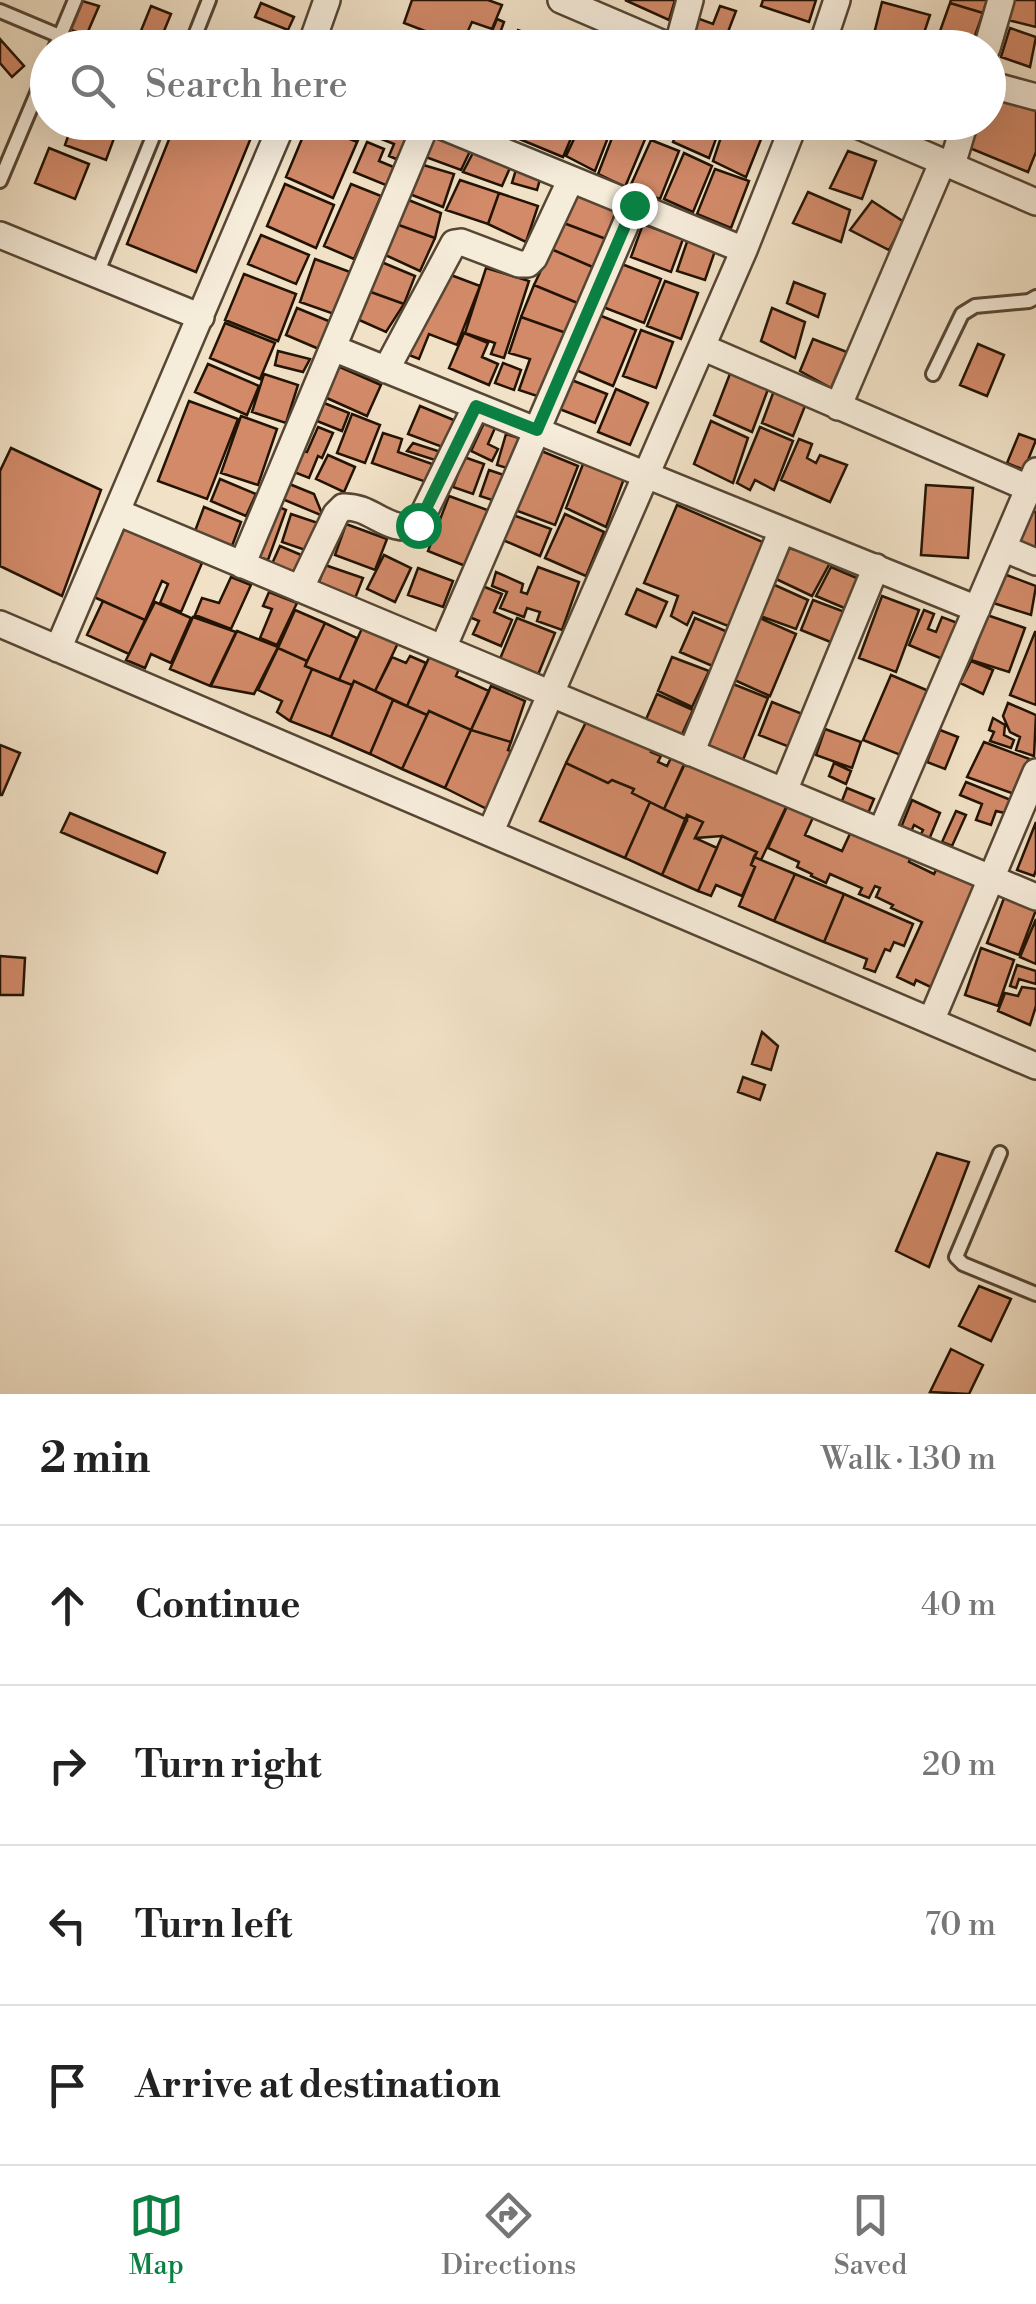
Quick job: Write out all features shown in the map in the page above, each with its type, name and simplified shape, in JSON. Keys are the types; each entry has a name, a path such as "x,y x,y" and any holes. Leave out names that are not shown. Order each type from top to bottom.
{"street":[{"path":"316,30 327,0"},
{"path":"561,0 632,30"},
{"path":"681,30 690,0"},
{"path":"827,30 837,0"},
{"path":"992,30 1001,0"},
{"path":"1006,89 1036,97"},
{"path":"58,649 273,140"},
{"path":"242,564 421,140"},
{"path":"474,140 744,250"},
{"path":"490,833 744,250 788,140"},
{"path":"893,140 1036,202"},
{"path":"838,407 958,140"},
{"path":"386,370 454,243 528,264 571,179"},
{"path":"443,648 634,205"},
{"path":"0,234 201,317"},
{"path":"702,347 838,407 1032,480 881,832"},
{"path":"333,348 976,609"},
{"path":"300,588 336,514 344,507 360,508 394,527 418,525 476,406"},
{"path":"117,512 1036,897"},
{"path":"691,752 782,530"},
{"path":"1003,548 1036,562"},
{"path":"784,791 876,567"},
{"path":"0,624 1036,1066"},
{"path":"932,1021 1036,772"}],"lane":[{"path":"63,30 75,0"},
{"path":"197,30 209,0"},
{"path":"0,11 36,30"},
{"path":"0,181 30,110"},
{"path":"96,274 152,140"},
{"path":"933,374 962,314 975,306 1036,297"},
{"path":"1000,1153 956,1257 958,1262 1036,1294"}],"building":[{"path":"79,0 99,6 89,30 67,28"},
{"path":"412,0 488,0 502,5 492,29 472,22 468,30 422,30 404,23"},
{"path":"625,0 675,0 669,20"},
{"path":"763,0 816,0 809,22 761,6"},
{"path":"987,0 983,13 950,3"},
{"path":"1013,0 1036,0 1036,27 1008,20"},
{"path":"882,2 930,15 925,30 875,30"},
{"path":"261,3 294,17 288,30 255,17"},
{"path":"950,3 983,13 977,30 940,30"},
{"path":"151,6 171,14 164,30 141,30"},
{"path":"720,6 736,11 729,30 692,30 697,18 713,24"},
{"path":"497,19 504,22 501,30 492,30"},
{"path":"1010,28 1036,37 1030,67 1006,59"},
{"path":"0,39 24,66 12,77 0,63"},
{"path":"1006,97 1036,109 1036,152 1028,172 960,144 962,140 1006,140"},
{"path":"67,140 113,140 106,160 65,145"},
{"path":"169,140 250,140 196,272 127,244"},
{"path":"301,140 358,140 333,198 286,177"},
{"path":"384,140 409,140 401,161 389,156 394,144"},
{"path":"429,140 474,143 461,170 423,156"},
{"path":"522,140 570,140 563,157"},
{"path":"574,140 607,140 595,171 566,156"},
{"path":"611,140 645,140 625,187 598,174"},
{"path":"651,140 679,151 660,199 629,189"},
{"path":"674,140 716,140 709,158"},
{"path":"720,140 761,140 746,177 713,161"},
{"path":"367,142 384,149 379,161 396,168 388,186 354,172"},
{"path":"476,147 513,161 502,186 463,172"},
{"path":"49,148 89,164 75,199 35,183"},
{"path":"848,151 876,161 862,199 830,188"},
{"path":"684,153 712,166 693,212 664,199"},
{"path":"518,163 542,172 537,190 512,183"},
{"path":"420,164 454,174 443,207 407,193"},
{"path":"715,169 749,181 731,228 697,214"},
{"path":"460,180 499,193 488,224 446,210"},
{"path":"285,184 334,205 316,248 267,226"},
{"path":"351,184 381,196 354,259 324,246"},
{"path":"573,192 617,208 606,239 561,222"},
{"path":"808,192 850,210 841,242 793,223"},
{"path":"499,193 538,206 526,242 488,224"},
{"path":"406,199 441,213 435,238 396,224"},
{"path":"872,201 904,222 889,250 850,230"},
{"path":"561,222 606,239 595,268 551,249"},
{"path":"396,224 435,238 420,271 381,253"},
{"path":"643,224 683,239 671,272 631,257"},
{"path":"261,235 309,255 296,284 248,264"},
{"path":"688,239 716,248 705,280 677,271"},
{"path":"551,249 595,268 580,304 534,285"},
{"path":"315,259 350,272 334,314 300,302"},
{"path":"379,261 415,276 404,304 368,291"},
{"path":"619,263 661,279 644,323 603,307"},
{"path":"486,268 529,281 504,358 491,354 495,343 465,333"},
{"path":"443,272 480,286 457,345 429,334 419,359 409,355"},
{"path":"244,274 296,294 278,341 225,320"},
{"path":"665,281 698,293 681,339 647,326"},
{"path":"794,282 825,294 818,317 787,303"},
{"path":"534,285 580,304 569,334 521,317"},
{"path":"368,291 404,304 386,332 357,319"},
{"path":"297,308 331,322 319,349 286,335"},
{"path":"772,308 805,322 795,358 761,341"},
{"path":"599,315 636,330 613,386 576,370"},
{"path":"521,317 569,334 546,399 519,390 530,359 509,353"},
{"path":"225,323 275,343 260,379 210,358"},
{"path":"641,330 673,342 656,388 623,376"},
{"path":"464,333 488,343 482,357 498,364 489,385 449,368"},
{"path":"813,339 847,352 831,388 800,371"},
{"path":"978,344 1004,355 987,396 960,385"},
{"path":"278,351 310,359 303,372 275,365"},
{"path":"503,363 521,370 514,390 495,383"},
{"path":"208,364 259,386 247,415 195,392"},
{"path":"333,364 381,385 367,416 320,395"},
{"path":"733,366 770,384 752,432 714,415"},
{"path":"264,374 298,385 286,423 252,412"},
{"path":"569,379 607,394 595,423 557,408"},
{"path":"775,388 807,401 793,436 762,423"},
{"path":"616,389 648,403 630,445 598,432"},
{"path":"189,401 238,419 207,499 158,481"},
{"path":"324,403 349,413 342,431 317,421"},
{"path":"420,406 456,421 445,448 408,434"},
{"path":"352,414 380,425 365,463 337,453"},
{"path":"241,416 277,429 258,485 221,473"},
{"path":"711,421 748,438 733,483 694,464"},
{"path":"484,423 495,428 488,444 498,449 492,461 471,451"},
{"path":"318,427 333,433 309,478 289,470 298,449 307,452"},
{"path":"760,427 793,441 774,490 755,480 750,490 737,483"},
{"path":"383,433 402,439 398,452 435,465 429,483 372,463"},
{"path":"506,434 519,438 510,469 497,465"},
{"path":"1019,434 1036,440 1024,470 1007,463"},
{"path":"799,439 812,444 807,458 816,463 820,455 847,465 830,502 781,480"},
{"path":"413,443 441,452 438,461 407,451"},
{"path":"11,448 101,490 62,596 0,566 0,471"},
{"path":"539,450 578,466 555,525 515,510"},
{"path":"328,455 355,467 344,492 316,479"},
{"path":"464,457 484,464 473,494 453,487"},
{"path":"585,459 625,476 606,527 566,508"},
{"path":"489,470 504,475 495,501 480,496"},
{"path":"220,479 256,494 246,516 211,501"},
{"path":"287,483 314,494 323,516 280,498"},
{"path":"926,485 973,488 968,558 921,555"},
{"path":"449,496 490,511 468,567 428,551"},
{"path":"274,505 286,510 268,560 255,556"},
{"path":"677,505 767,544 728,626 693,612 687,625 671,616 678,596 644,583"},
{"path":"204,507 241,522 232,546 195,531"},
{"path":"1031,510 1036,512 1036,549 1018,541"},
{"path":"291,514 321,524 311,552 282,542"},
{"path":"565,514 604,532 586,576 545,558"},
{"path":"513,515 551,529 540,556 503,540"},
{"path":"346,524 387,539 375,570 335,555"},
{"path":"124,529 202,563 181,612 160,603 168,584 162,581 145,620 94,597"},
{"path":"280,546 306,557 297,577 271,566"},
{"path":"786,547 831,561 812,596 774,578"},
{"path":"384,555 411,568 395,602 367,589"},
{"path":"325,565 363,578 354,601 317,588"},
{"path":"538,567 579,582 562,630 537,621 540,612 527,608 524,617 500,608 507,592 492,586 496,572 523,584 521,592 527,594"},
{"path":"831,567 866,582 854,612 816,596"},
{"path":"418,568 453,581 443,607 408,595"},
{"path":"1004,574 1036,586 1031,615 990,602"},
{"path":"231,577 251,585 231,629 195,615 202,598 219,603"},
{"path":"768,582 808,600 796,629 755,614"},
{"path":"480,585 502,594 494,612 512,620 501,646 473,634 479,621 467,616"},
{"path":"637,589 667,602 656,627 626,614"},
{"path":"269,592 297,603 277,645 260,638 272,609 263,606"},
{"path":"882,596 919,610 896,672 859,658"},
{"path":"813,600 850,614 838,645 801,630"},
{"path":"103,601 145,620 129,654 87,635"},
{"path":"155,602 191,618 171,663 151,654 145,668 126,660"},
{"path":"295,610 325,623 307,661 278,648"},
{"path":"924,610 934,614 928,629 936,632 942,617 960,624 945,660 909,645"},
{"path":"987,615 1025,628 1009,672 971,660"},
{"path":"755,616 796,634 770,696 730,678"},
{"path":"193,617 236,632 210,686 170,669"},
{"path":"517,618 555,633 535,682 497,666"},
{"path":"695,618 730,633 715,667 680,652"},
{"path":"325,623 357,638 339,680 305,666"},
{"path":"363,626 399,641 375,691 354,681 352,685 339,680"},
{"path":"237,631 278,647 254,694 211,686"},
{"path":"1036,632 1036,705 1010,695"},
{"path":"278,648 307,661 305,666 312,669 290,721 277,712 282,701 258,690"},
{"path":"432,651 461,664 456,676 489,691 471,730 429,711 427,715 407,706"},
{"path":"410,656 426,663 407,706 375,691 392,657 406,663"},
{"path":"672,657 709,671 692,707 658,691"},
{"path":"971,661 993,670 983,694 960,683"},
{"path":"312,669 352,685 331,737 290,721"},
{"path":"891,675 931,692 903,756 863,740"},
{"path":"354,681 393,700 370,754 331,737"},
{"path":"728,682 768,698 743,760 703,743"},
{"path":"491,686 525,701 511,742 471,730"},
{"path":"657,694 693,710 679,741 644,724"},
{"path":"393,700 427,715 402,769 370,754"},
{"path":"772,702 805,715 792,748 759,735"},
{"path":"1008,703 1036,715 1034,756 1016,750 1020,737 1010,732 1003,716"},
{"path":"429,711 471,730 445,788 402,769"},
{"path":"589,716 654,745 651,752 661,756 658,762 667,766 672,756 685,762 664,809 632,793 634,789 612,780 608,783 566,763"},
{"path":"993,718 1005,725 1004,735 1014,740 1011,748 990,741"},
{"path":"825,729 861,742 852,768 816,755"},
{"path":"471,730 511,742 508,750 513,752 487,809 445,788"},
{"path":"940,730 958,737 945,769 927,762"},
{"path":"984,742 1032,760 1017,795 967,777"},
{"path":"0,745 20,753 2,795 0,795"},
{"path":"688,757 709,767 706,773 717,778 719,774 787,805 761,860 754,857 757,852 722,836 695,838 703,822 687,815 687,820 664,809"},
{"path":"566,763 608,783 612,780 634,789 632,793 650,802 625,858 540,821"},
{"path":"834,763 851,771 846,784 829,776"},
{"path":"966,782 1016,802 1009,814 996,811 991,825 976,820 982,804 960,795"},
{"path":"847,788 874,799 866,818 840,806"},
{"path":"790,800 816,811 805,835 842,851 854,825 934,874 938,866 984,880 935,989 897,977 922,922 876,897 880,888 875,886 869,898 859,894 862,888 830,874 826,883 797,867 799,862 768,848"},
{"path":"912,800 940,813 928,842 919,838 923,830 914,825 910,834 900,830"},
{"path":"650,802 687,820 662,875 625,858"},
{"path":"956,811 966,815 952,846 942,842"},
{"path":"70,813 165,853 157,873 61,832"},
{"path":"687,815 703,822 695,838 717,848 698,891 662,875"},
{"path":"1036,822 1036,870 1034,876 1017,870"},
{"path":"722,836 757,852 742,896 716,885 711,896 698,891"},
{"path":"754,857 795,874 774,921 739,906 755,867 751,865"},
{"path":"795,874 844,894 824,942 774,921"},
{"path":"844,894 913,924 904,946 894,942 890,951 885,949 875,972 864,968 867,959 824,942"},
{"path":"1004,898 1036,910 1019,955 987,943"},
{"path":"1036,919 1036,964 1020,957"},
{"path":"981,948 1014,960 998,1006 965,995"},
{"path":"0,956 25,958 23,995 0,995"},
{"path":"1017,965 1036,971 1036,984 1019,979 1016,988 1010,986"},
{"path":"1022,987 1036,989 1030,1025 998,1011 1005,993 1018,996"},
{"path":"762,1032 778,1046 771,1070 752,1064"},
{"path":"743,1077 765,1085 760,1100 738,1092"},
{"path":"937,1153 969,1162 929,1267 896,1251"},
{"path":"979,1286 1011,1299 991,1341 959,1326"},
{"path":"951,1349 983,1365 969,1394 930,1392"}],"route":[{"path":"418,525 476,406 537,430 634,205"}]}
